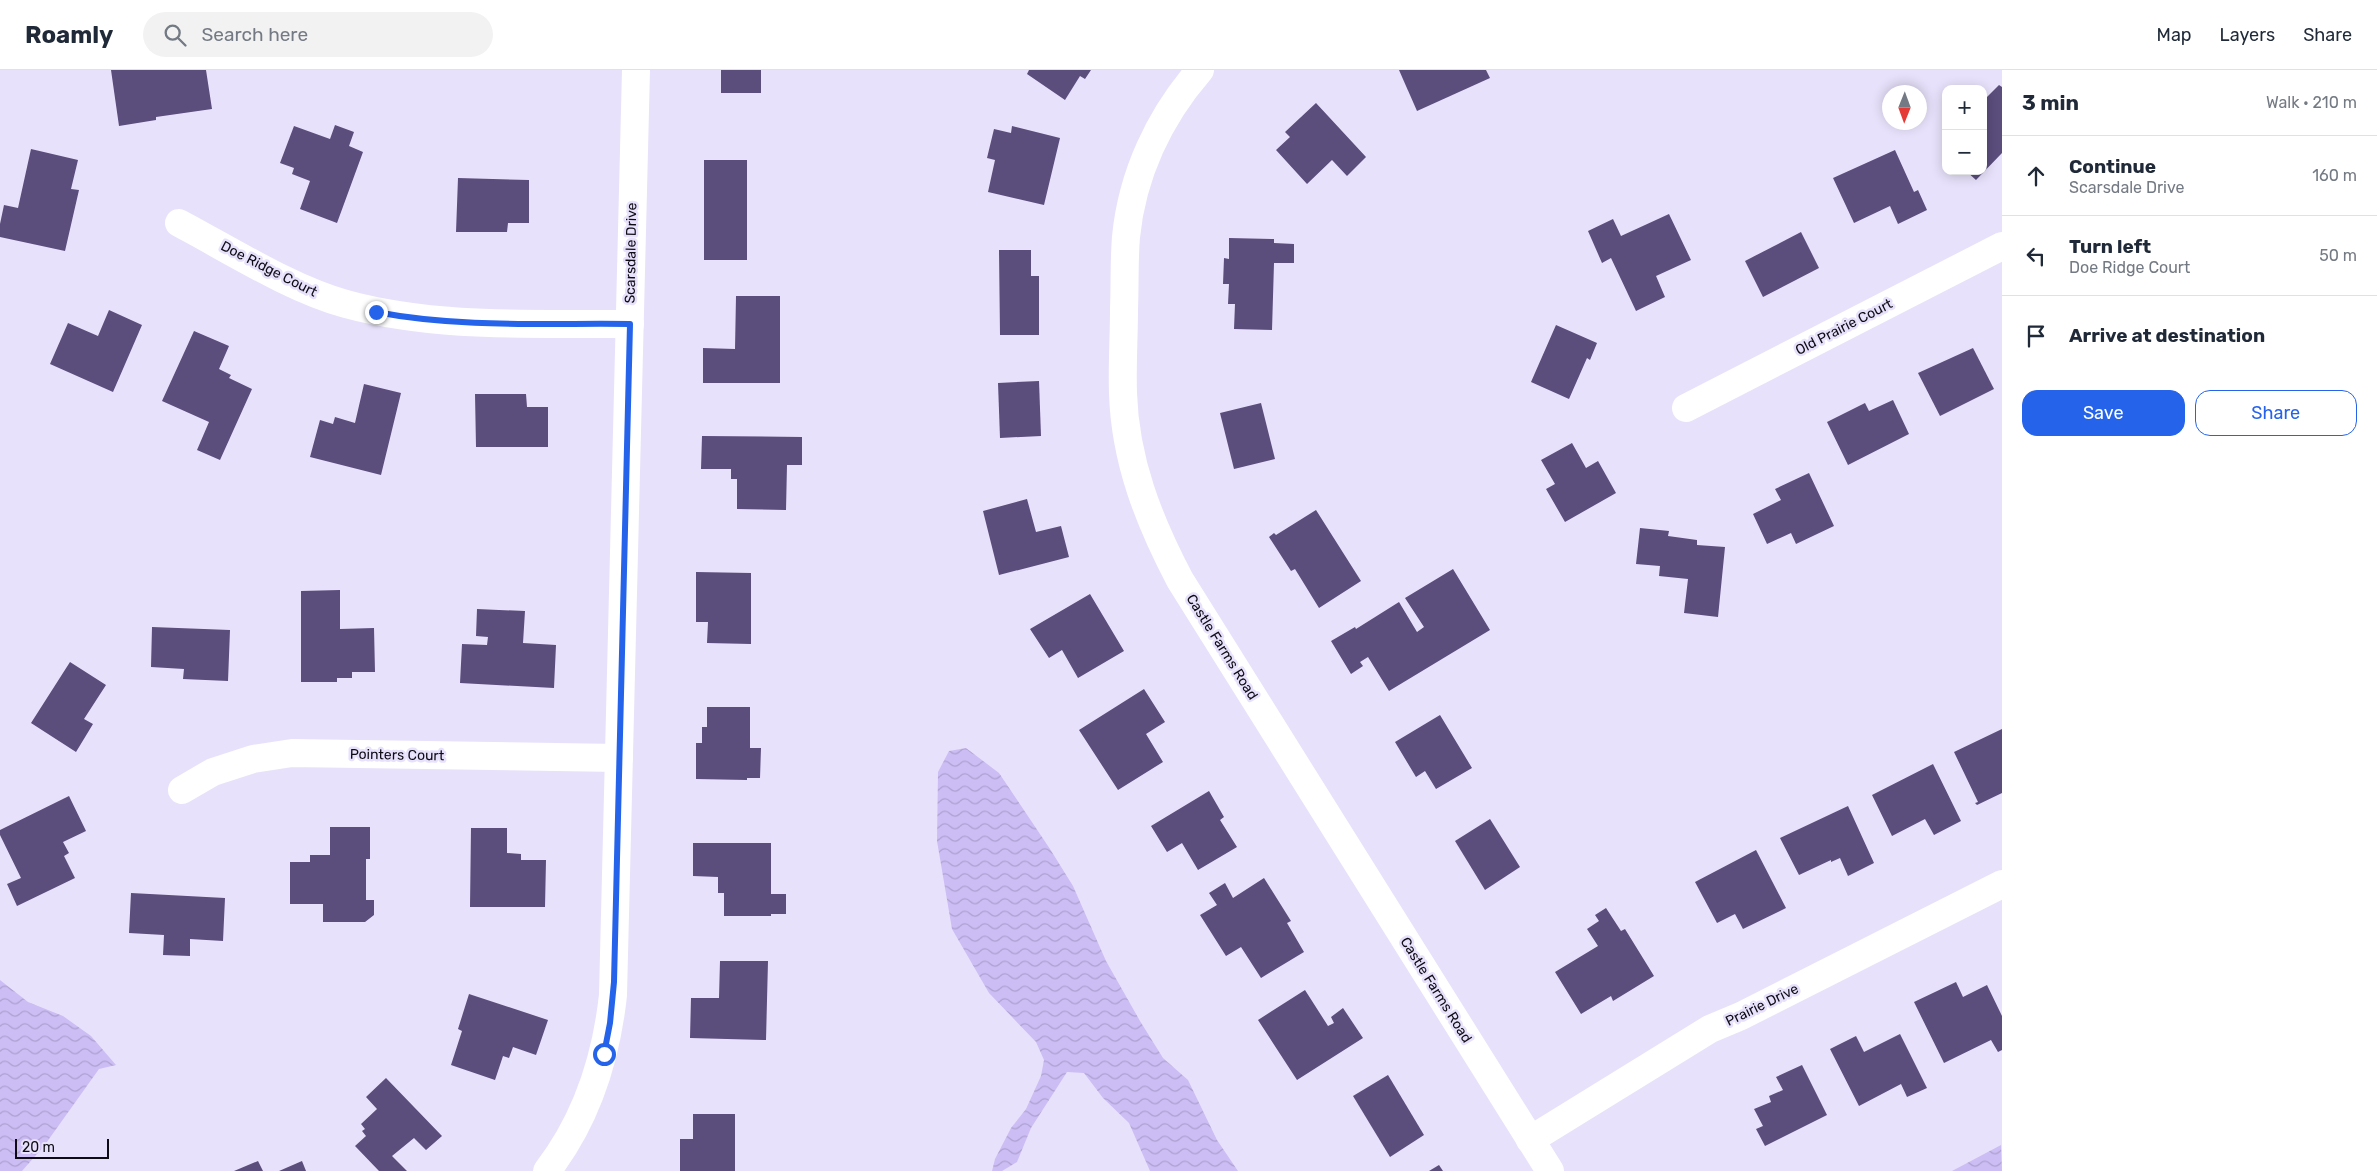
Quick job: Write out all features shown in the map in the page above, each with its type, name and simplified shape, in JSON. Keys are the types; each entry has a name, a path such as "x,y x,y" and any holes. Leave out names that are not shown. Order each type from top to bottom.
{"street":[{"name":"Scarsdale Drive","path":"547,1171 564,1148 584,1109 600,1067 607,1040 614,988 636,70"},
{"name":"Castle Farms Road","path":"1200,70 1173,104 1155,136 1140,170 1132,198 1126,238 1123,394 1130,452 1142,497 1159,540 1180,580 1550,1171"},
{"name":"Doe Ridge Court","path":"179,223 290,282 318,294 376,312 406,318 452,322 630,324"},
{"name":"Old Prairie Court","path":"1686,408 2002,246"},
{"name":"Pointers Court","path":"182,790 213,772 253,759 292,753 619,758"},
{"name":"Prairie Drive","path":"1530,1140 1710,1029 1741,1016 2002,884"}],"water":[{"path":"966,748 999,773 1050,849 1073,886 1106,961 1140,1021 1163,1058 1188,1080 1217,1140 1238,1171 1150,1171 1129,1123 1103,1098 1084,1073 1067,1072 1031,1128 1017,1162 1002,1171 992,1171 995,1159 1011,1128 1026,1109 1041,1076 1044,1060 1036,1042 989,993 952,929 937,841 938,772 949,751"},
{"path":"0,980 28,1002 63,1016 91,1036 116,1065 99,1069 44,1146 22,1171 0,1171"},
{"path":"2001,1145 2002,1171 1952,1171"}],"building":[{"path":"111,70 206,70 212,109 156,117 156,120 119,126"},
{"path":"721,70 761,70 761,93 721,93"},
{"path":"1029,70 1091,70 1085,79 1080,76 1065,100 1027,74"},
{"path":"1399,70 1486,70 1490,78 1417,111"},
{"path":"1999,85 2002,87 2002,153 1987,169 1987,130 1987,97"},
{"path":"1316,103 1366,157 1347,176 1332,160 1307,184 1276,150 1290,137 1285,132"},
{"path":"335,125 354,132 349,146 363,152 337,223 300,209 310,181 292,174 294,168 280,163 294,126 330,139"},
{"path":"1012,126 1060,138 1044,205 988,192 995,160 987,158 994,129 1011,133"},
{"path":"31,149 78,160 71,189 79,190 65,251 0,237 0,224 4,205 18,208"},
{"path":"1895,150 1914,192 1918,190 1927,210 1898,224 1890,206 1854,223 1833,178"},
{"path":"704,160 747,160 747,260 704,260"},
{"path":"1970,175 1981,175 1976,180"},
{"path":"458,178 529,180 529,223 508,223 507,232 456,232"},
{"path":"1669,214 1691,260 1656,276 1665,297 1636,311 1611,258 1602,263 1588,231 1613,219 1621,236"},
{"path":"1801,232 1819,268 1763,297 1745,261"},
{"path":"1229,238 1274,239 1274,243 1294,244 1294,263 1274,263 1272,330 1234,329 1235,304 1228,304 1229,284 1223,284 1224,258 1229,259"},
{"path":"999,250 1031,250 1031,276 1039,276 1039,335 1000,335"},
{"path":"736,296 780,296 780,383 703,383 703,348 735,349"},
{"path":"109,310 142,325 113,392 50,364 68,323 98,336"},
{"path":"1556,325 1597,343 1590,360 1587,358 1569,399 1531,382"},
{"path":"194,331 229,346 219,369 231,375 229,378 252,389 220,460 197,450 209,422 162,401"},
{"path":"1973,348 1994,389 1940,416 1918,373"},
{"path":"1039,381 1041,436 1000,438 998,383"},
{"path":"364,384 401,393 381,475 310,457 320,420 333,424 335,417 355,423"},
{"path":"475,394 526,394 527,407 548,407 548,447 476,447"},
{"path":"1893,400 1909,434 1848,465 1827,422 1865,403 1869,411"},
{"path":"1261,403 1275,459 1234,469 1220,413"},
{"path":"702,436 802,437 802,465 787,465 786,510 737,509 737,479 731,479 731,469 701,469"},
{"path":"1572,443 1586,468 1598,461 1616,493 1565,522 1546,489 1555,484 1541,460"},
{"path":"1809,473 1834,526 1796,544 1791,533 1767,544 1753,514 1781,500 1775,489"},
{"path":"1027,499 1036,532 1061,526 1069,557 999,575 983,511"},
{"path":"1316,510 1361,581 1319,608 1295,569 1291,571 1269,537 1274,533 1276,535"},
{"path":"1640,528 1669,531 1668,536 1697,540 1697,545 1725,547 1718,617 1684,613 1688,579 1659,576 1660,566 1636,564"},
{"path":"1453,569 1490,630 1389,691 1368,657 1360,662 1363,666 1351,674 1331,641 1355,627 1356,629 1399,602 1417,632 1424,627 1405,598"},
{"path":"696,572 751,573 751,644 707,643 708,622 696,622"},
{"path":"340,590 340,629 374,628 375,672 352,672 352,678 337,678 337,682 301,682 301,591"},
{"path":"1090,594 1124,651 1078,678 1062,650 1049,658 1030,629"},
{"path":"477,609 525,611 523,643 556,645 554,688 460,683 462,644 487,645 488,637 476,636"},
{"path":"152,627 230,630 228,681 183,679 184,669 151,667"},
{"path":"70,662 106,685 84,719 93,724 76,752 31,723"},
{"path":"1144,689 1165,722 1146,734 1163,762 1118,790 1079,730"},
{"path":"707,707 750,707 750,748 761,748 760,778 747,778 747,780 696,779 696,743 702,743 702,727 707,727"},
{"path":"1440,715 1472,768 1436,789 1425,771 1416,777 1395,742"},
{"path":"2002,729 2002,793 1977,805 1975,803 1978,802 1954,752"},
{"path":"1933,764 1961,821 1934,835 1925,819 1892,836 1872,795"},
{"path":"1209,791 1224,817 1220,820 1237,847 1198,870 1182,843 1167,852 1151,826"},
{"path":"69,796 86,831 63,842 69,853 64,856 75,878 17,906 7,884 21,878 0,835 0,830"},
{"path":"1848,806 1874,863 1848,876 1840,858 1831,862 1831,860 1799,875 1780,838"},
{"path":"1490,819 1520,867 1485,890 1455,841"},
{"path":"330,827 370,827 370,859 366,859 366,900 374,900 374,915 365,922 323,922 323,904 290,904 290,862 310,862 310,855 330,855"},
{"path":"471,828 507,828 507,853 521,854 521,860 546,860 545,907 470,907"},
{"path":"693,843 771,843 771,894 786,894 786,914 771,914 771,916 724,916 724,893 718,893 718,877 693,876"},
{"path":"1756,850 1786,908 1743,929 1735,914 1717,923 1695,882"},
{"path":"1264,878 1291,921 1287,923 1304,952 1261,978 1241,947 1226,956 1200,915 1217,905 1209,893 1225,883 1233,898"},
{"path":"131,893 225,898 223,941 190,939 190,956 163,955 164,935 129,933"},
{"path":"1606,908 1621,931 1625,929 1654,976 1613,1001 1611,996 1581,1014 1555,972 1598,946 1587,929 1599,921 1595,915"},
{"path":"720,961 768,961 766,1040 690,1038 691,998 719,998"},
{"path":"1956,982 1963,997 1987,985 2002,1016 2002,1050 1998,1052 1991,1040 1944,1063 1914,1002"},
{"path":"1305,990 1328,1026 1334,1023 1331,1017 1343,1008 1363,1038 1297,1080 1258,1020"},
{"path":"469,994 548,1020 536,1055 513,1047 509,1058 503,1056 495,1080 451,1065 462,1031 458,1029"},
{"path":"1900,1034 1927,1088 1907,1097 1901,1084 1859,1106 1830,1049 1856,1036 1864,1052"},
{"path":"1802,1065 1827,1115 1765,1146 1756,1129 1763,1126 1754,1109 1771,1102 1769,1096 1783,1090 1776,1077"},
{"path":"1388,1075 1424,1135 1390,1157 1353,1096"},
{"path":"386,1078 442,1136 426,1150 414,1138 392,1156 407,1171 379,1171 355,1146 366,1136 362,1131 365,1129 361,1124 377,1109 366,1097"},
{"path":"693,1114 735,1114 735,1171 680,1171 680,1139 693,1139"},
{"path":"258,1161 263,1171 234,1171"},
{"path":"302,1161 306,1171 279,1171"},
{"path":"1439,1165 1443,1171 1429,1171"}],"route":[{"path":"376,312 406,318 452,322 630,324 614,982 610,1023 604,1054"}]}
